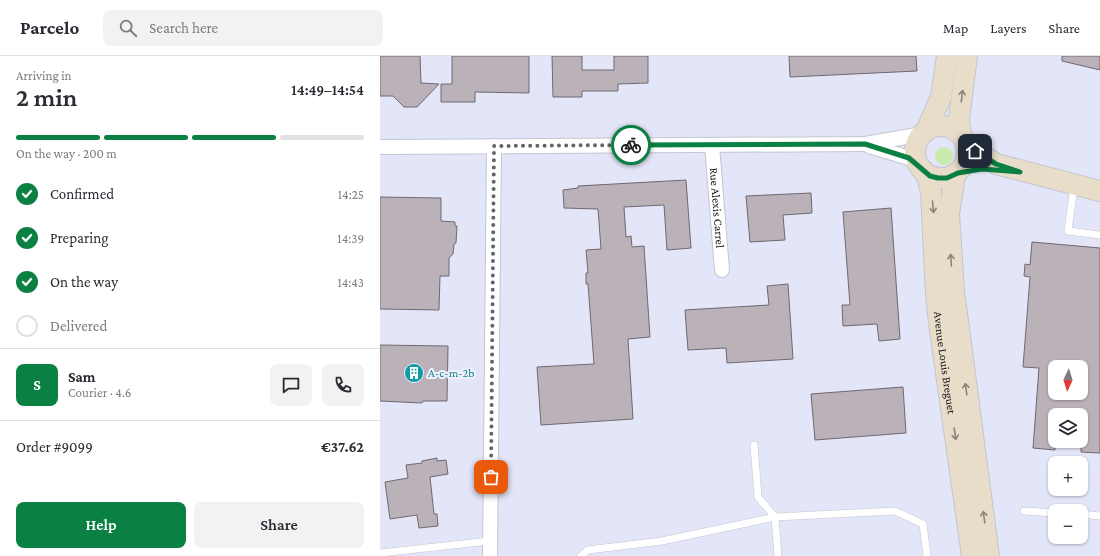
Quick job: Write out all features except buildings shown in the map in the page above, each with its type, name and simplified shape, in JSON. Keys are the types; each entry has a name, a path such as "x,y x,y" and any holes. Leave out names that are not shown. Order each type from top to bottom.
{"street":[{"path":"921,168 915,154 918,140 924,133 941,96 947,56"},
{"path":"956,174 966,160 960,119 967,56"},
{"path":"380,147 865,144 924,133 940,126 955,130 964,140 996,164 1020,172 1100,191"},
{"path":"865,144 909,158 930,176 938,178 947,178 956,174 982,169 1020,172"},
{"name":"Rue Alexis Carrel","path":"712,145 722,270"},
{"path":"490,556 494,146"},
{"name":"Avenue Louis Breguet","path":"921,168 928,179 932,192 936,294 972,556"},
{"name":"Avenue Louis Breguet","path":"956,174 949,214 954,292 990,556"}],"lane":[{"path":"1074,185 1068,231 1100,235"},
{"path":"754,445 758,497 775,517 778,556"},
{"path":"581,556 588,550 662,541 775,517 894,510 923,524 927,556"},
{"path":"1024,511 1048,513"},
{"path":"1088,515 1100,516"},
{"path":"380,553 490,540"}],"shaded area":[{"path":"380,56 1100,56 1100,556 380,556"}],"green space":[{"path":"940,147 948,147 953,152 951,163 948,165 940,165 935,160 935,152"}],"way so far":[{"path":"491,477 494,146 631,145"}],"place":[{"name":"A-c-m-2b","path":"414,373"}],"route":[{"path":"631,145 865,144 909,158 930,176 938,178 947,178 958,173 982,169 1020,172 996,164 975,151"}]}
